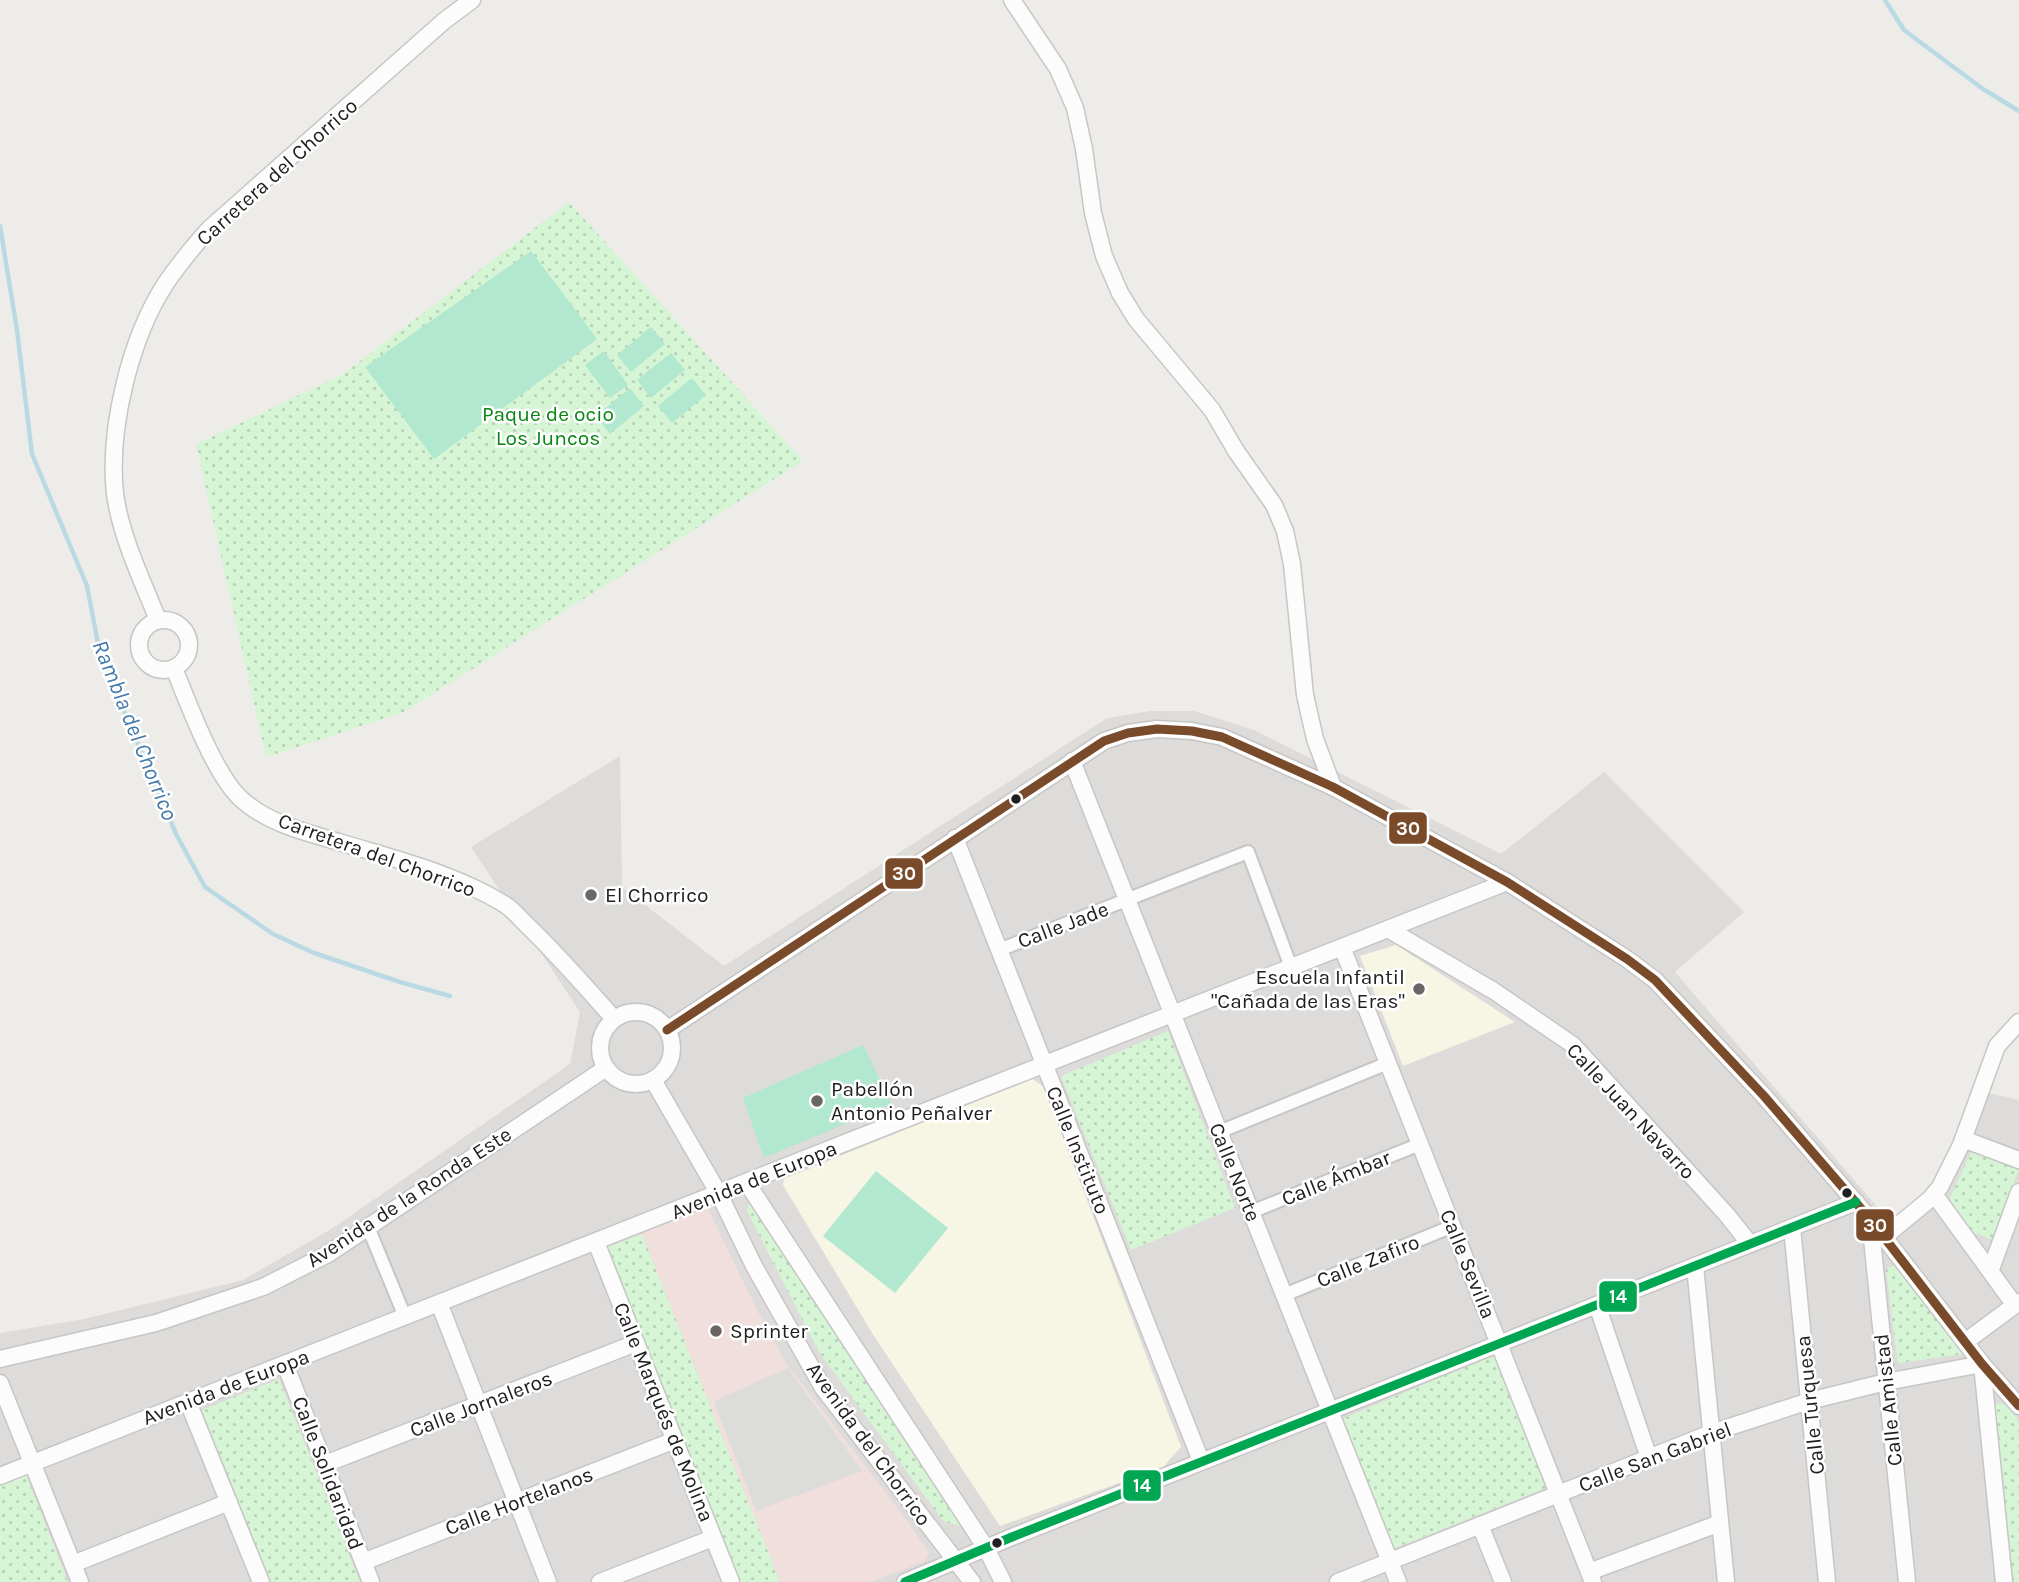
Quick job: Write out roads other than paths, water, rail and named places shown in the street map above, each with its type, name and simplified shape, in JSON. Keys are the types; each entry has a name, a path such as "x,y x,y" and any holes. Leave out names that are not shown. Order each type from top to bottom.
{"street":[{"name":"Carretera del Chorrico","path":"158,621 122,524 116,494 114,448 117,417 134,353 164,286 185,256 209,229 444,21 472,0"},
{"path":"1012,0 1058,69 1075,108 1093,213 1104,256 1120,293 1136,320 1212,410 1274,505 1285,531 1292,564 1305,695 1315,739 1333,787"},
{"path":"158,621 176,623 188,637 185,658 174,668 153,668 139,652 142,632 158,621"},
{"name":"Carretera del Chorrico","path":"174,668 225,779 239,797 294,830 426,869 469,886 506,905 545,943 614,1019"},
{"path":"667,1030 1104,741 1128,733 1157,729 1192,731 1222,737 1333,787 1507,882 1655,980 1764,1096 1856,1202 1982,1364 2019,1406"},
{"name":"Calle Norte","path":"1072,761 1398,1582"},
{"name":"Calle Instituto","path":"955,838 1202,1461"},
{"name":"Calle Jade","path":"999,950 1248,852 1291,967"},
{"name":"Avenida de Europa","path":"0,1476 1507,882"},
{"name":"Calle Juan Navarro","path":"1388,929 1494,990 1573,1045 1727,1214 1750,1244"},
{"name":"Calle Sevilla","path":"1342,947 1591,1577"},
{"path":"625,1013 649,1014 660,1020 667,1030 672,1052 663,1073 653,1080 643,1084 622,1082 606,1068 600,1047 607,1027 614,1019 625,1013"},
{"path":"1884,1237 1940,1186 1963,1139 1997,1046 2019,1021"},
{"path":"1219,1132 1388,1063"},
{"name":"Avenida de la Ronda Este","path":"0,1359 156,1323 251,1291 328,1254 606,1068"},
{"name":"Avenida del Chorrico","path":"653,1080 719,1194 754,1266 823,1388 972,1582"},
{"path":"1963,1139 2019,1160"},
{"name":"Calle Ámbar","path":"1251,1212 1420,1144"},
{"name":"Avenida del Chorrico","path":"747,1183 986,1548 1003,1582"},
{"path":"1991,1269 2019,1192"},
{"path":"1934,1194 2017,1303 1965,1342"},
{"path":"905,1582 1202,1461 1856,1202"},
{"name":"Calle Amistad","path":"1870,1219 1907,1582"},
{"name":"Calle Zafiro","path":"1284,1295 1453,1226"},
{"path":"368,1227 405,1317"},
{"name":"Calle Turquesa","path":"1792,1228 1828,1582"},
{"name":"Calle Marqués de Molina","path":"596,1242 731,1582"},
{"path":"1695,1266 1727,1582"},
{"path":"439,1303 548,1582"},
{"path":"1597,1305 1649,1458"},
{"name":"Calle Jornaleros","path":"325,1464 636,1343"},
{"name":"Calle Solidaridad","path":"285,1364 371,1582"},
{"path":"1982,1364 2004,1582"},
{"name":"Calle San Gabriel","path":"1338,1582 1711,1433 1809,1401 1886,1382 1982,1364"},
{"path":"0,1383 80,1582"},
{"path":"188,1402 261,1582"},
{"name":"Calle Hortelanos","path":"363,1562 675,1440"},
{"path":"73,1564 229,1502"},
{"path":"1591,1577 1720,1523"},
{"path":"1480,1525 1503,1582"},
{"path":"600,1582 713,1538"}],"waterway":[{"path":"1885,0 1904,30 1983,89 2019,111"},
{"name":"Rambla del Chorrico","path":"0,226 17,330 32,454 87,586 100,654 177,836 205,887 273,934 314,953 450,996"}],"place":[{"name":"El Chorrico","path":"591,895"},
{"name":"Escuela Infantil \"Cañada de las Eras\"","path":"1419,989"},
{"name":"Pabellón Antonio Peñalver","path":"817,1101"},
{"name":"Sprinter","path":"716,1331"}],"park label":[{"name":"Paque de ocio Los Juncos","path":"548,426"}]}
